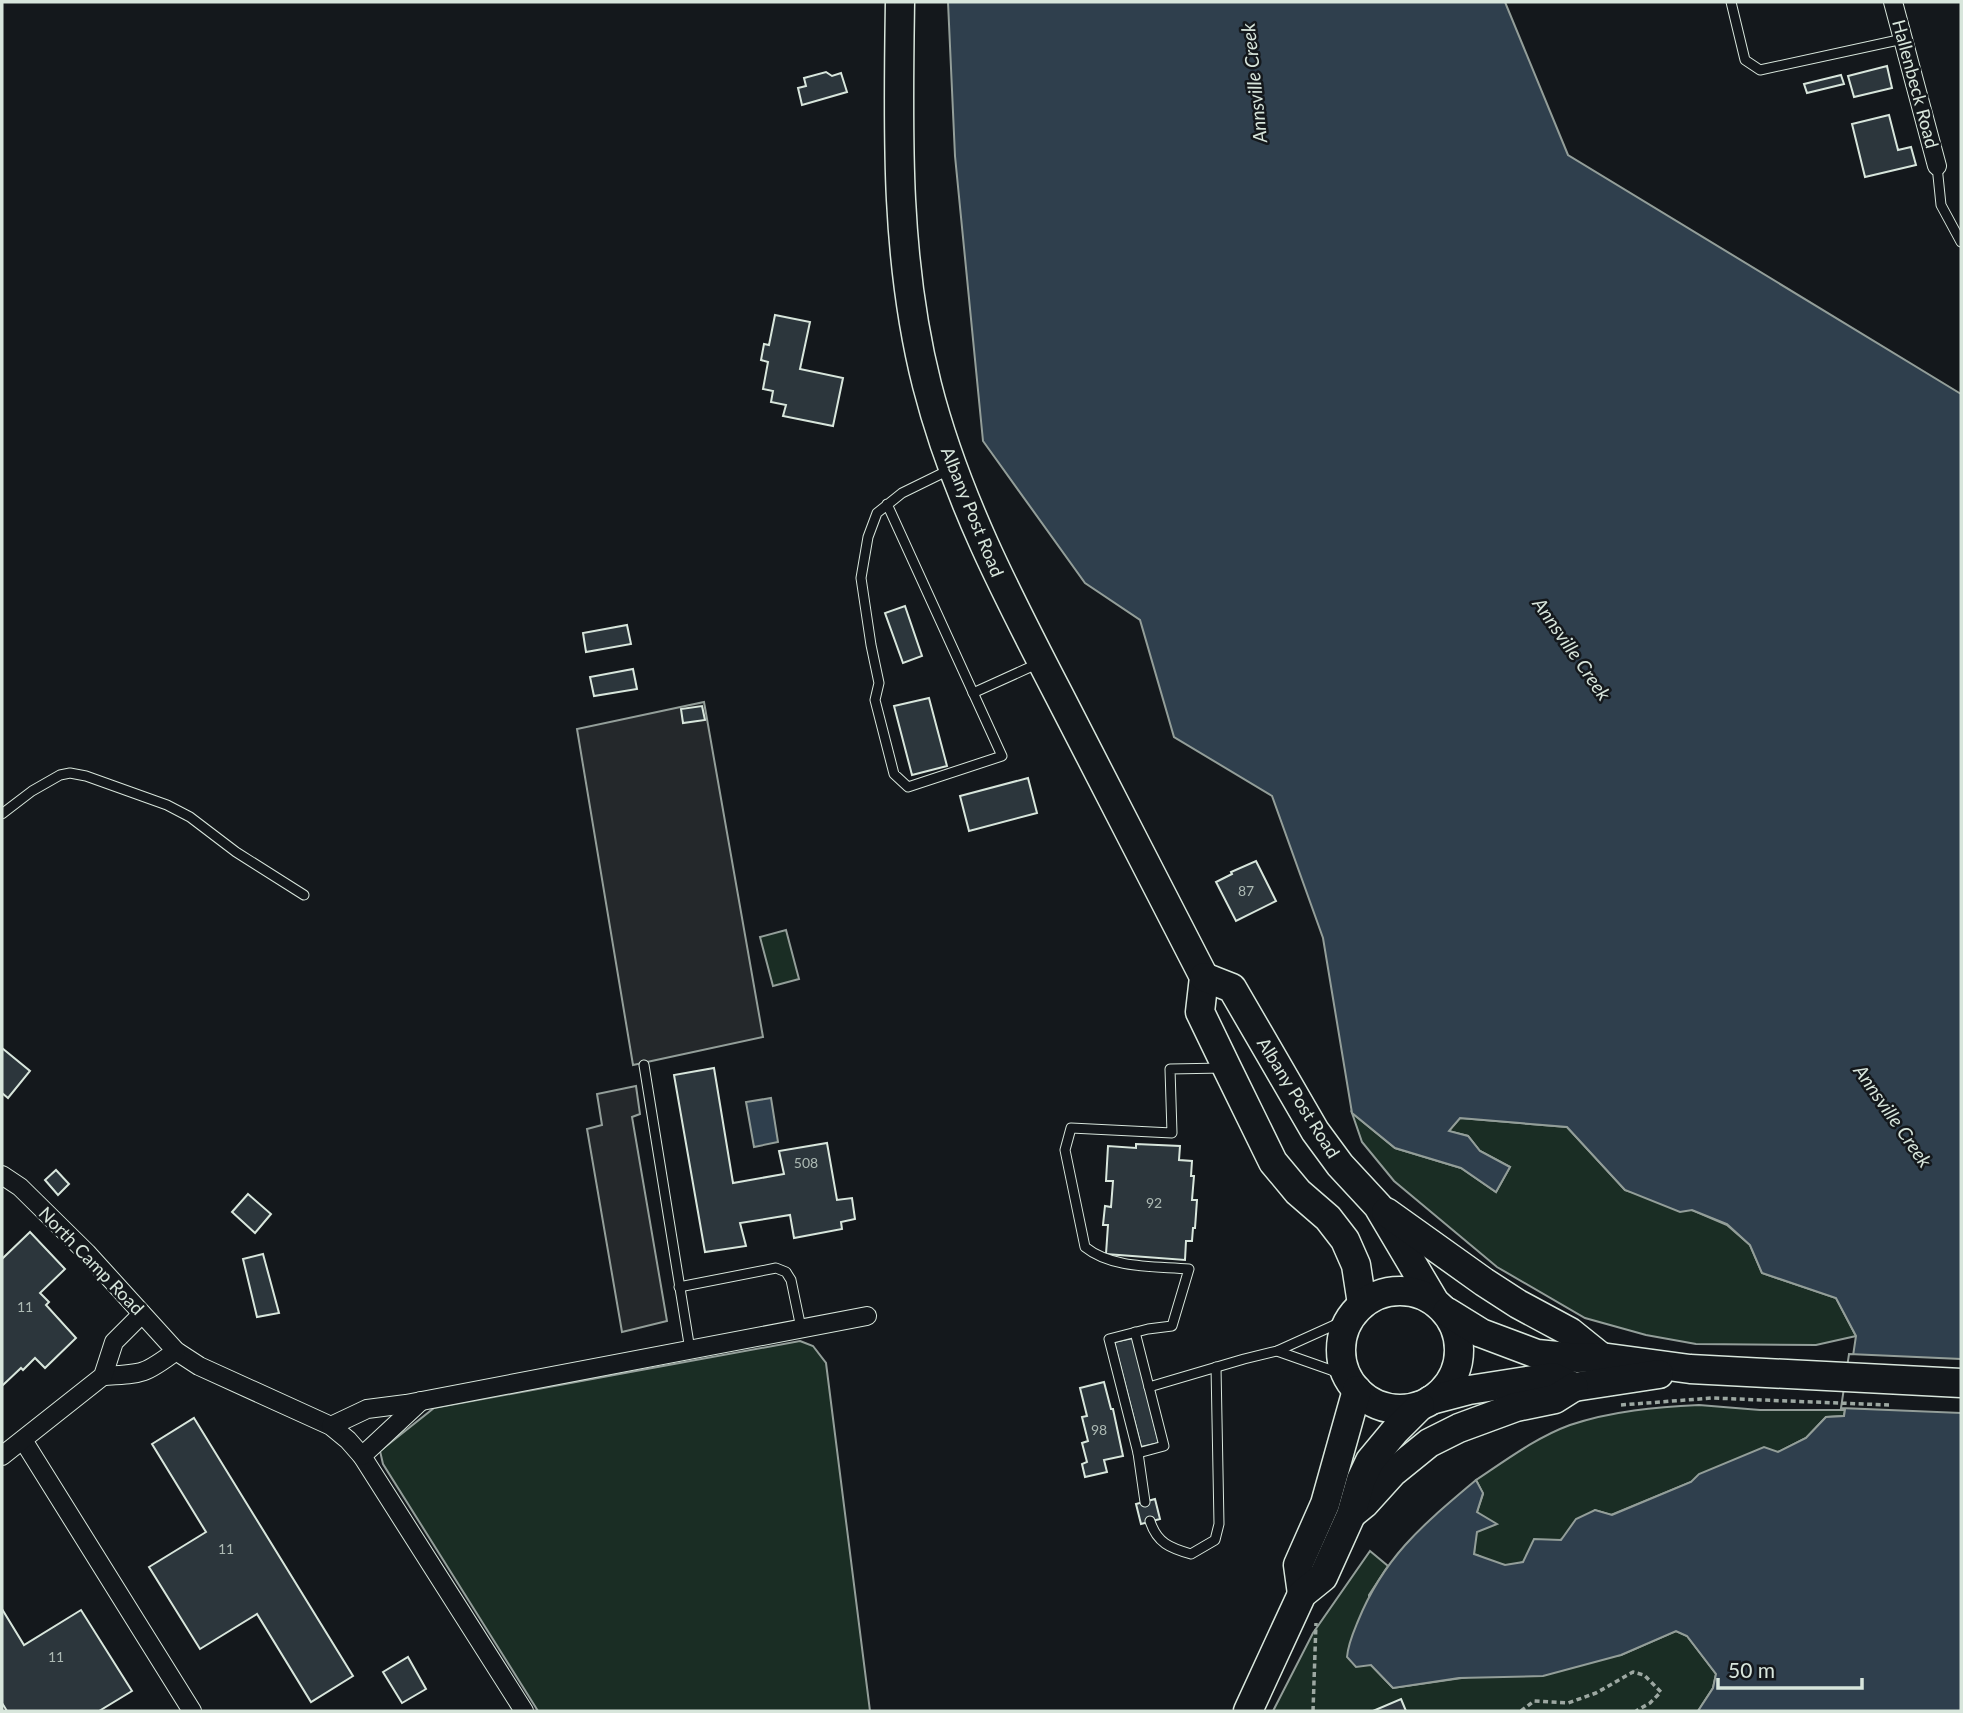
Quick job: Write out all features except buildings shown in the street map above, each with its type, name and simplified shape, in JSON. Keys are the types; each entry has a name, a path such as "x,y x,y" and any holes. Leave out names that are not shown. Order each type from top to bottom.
{"highway":[{"name":"Albany Post Road","path":"900,2 899,162 907,280 927,385 953,468 984,547 1204,977 1232,988 1315,1131 1340,1165 1378,1206 1440,1305"},
{"path":"1204,977 1200,1012 1273,1162 1298,1192 1328,1218 1345,1240 1356,1265 1356,1311"},
{"path":"1378,1206 1474,1276 1570,1332 1601,1357"},
{"path":"1574,1387 1553,1377 1469,1390 1391,1410 1373,1402 1352,1384 1341,1354 1343,1335 1356,1311 1378,1295 1396,1291 1415,1292 1440,1305 1481,1333 1537,1354 1601,1357 1705,1379"},
{"path":"1248,1711 1302,1594 1323,1577 1351,1515 1361,1480 1370,1461 1395,1431 1446,1387 1456,1369 1459,1349 1455,1329 1440,1305"},
{"path":"1351,1515 1392,1473 1429,1443 1459,1428 1516,1407 1555,1399 1574,1387 1705,1379 1961,1383"},
{"path":"1302,1594 1298,1565 1325,1504 1352,1384"}],"street":[{"name":"Hallenbeck Road","path":"1894,2 1937,166"},
{"name":"North Camp Road","path":"2,1175 20,1187 87,1253 176,1351 199,1366 331,1426 348,1440 362,1456 524,1711"},
{"path":"2,1456 103,1376 114,1342 142,1314"},
{"path":"331,1426 367,1409 867,1316"},
{"path":"103,1376 141,1374 176,1351"},
{"path":"362,1456 421,1401"},
{"path":"23,1440 192,1711"}],"lane":[{"path":"1731,2 1745,60 1760,70 1903,39"},
{"path":"1937,166 1941,205 1961,242"},
{"path":"887,504 1002,756 908,787 894,775 875,700 879,682 861,578 877,513 887,504 902,493 953,468"},
{"path":"973,693 1042,662"},
{"path":"2,814 32,791 60,775 70,773 86,776 167,805 190,817 236,852 304,895"},
{"path":"644,1065 690,1350"},
{"path":"1145,1502 1134,1428 1118,1363 1109,1339 1172,1326 1189,1269 1114,1261 1085,1247 1065,1150 1071,1128 1172,1133 1170,1069 1227,1068"},
{"path":"679,1287 776,1268 786,1272 791,1280 801,1328"},
{"path":"1149,1387 1277,1351 1356,1311"},
{"path":"1135,1332 1144,1377 1164,1446 1138,1452"},
{"path":"1277,1351 1331,1370 1352,1384"},
{"path":"1150,1521 1158,1539 1167,1546 1191,1554 1215,1539 1219,1524 1216,1367"}],"path":[{"path":"1705,1379 1892,1405"},
{"path":"1313,1711 1316,1619"},
{"path":"1521,1711 1534,1701 1568,1703 1587,1697 1633,1672 1644,1675 1661,1692 1650,1703 1636,1711"}],"green space":[{"path":"786,930 799,979 773,986 760,937"},
{"path":"1352,1113 1395,1148 1461,1168 1496,1192 1510,1167 1480,1151 1468,1136 1448,1131 1460,1118 1567,1127 1625,1190 1692,1210 1727,1225 1750,1245 1762,1273 1836,1298 1856,1336 1816,1345 1696,1344 1646,1335 1585,1318 1497,1267 1394,1181 1362,1142"},
{"path":"800,1341 813,1346 826,1363 870,1711 538,1711 383,1464 380,1451 434,1408"},
{"path":"1699,1405 1760,1410 1845,1410 1844,1416 1826,1417 1806,1438 1778,1452 1691,1482 1611,1515 1595,1510 1554,1545 1530,1560 1502,1565 1474,1554 1477,1512 1483,1494 1476,1480 1510,1457 1546,1436 1586,1420 1634,1410"},
{"path":"1370,1551 1388,1566 1369,1595 1371,1665 1393,1688 1621,1655 1676,1631 1687,1636 1716,1674 1713,1688 1698,1711 1273,1711 1313,1633"}],"shaded area":[{"path":"704,702 763,1037 633,1065 577,729"},
{"path":"636,1086 640,1114 632,1117 667,1321 622,1332 587,1129 602,1125 597,1094"}],"water":[{"name":"Annsville Creek","path":"948,2 1505,2 1568,155 1961,394 1961,1711 1698,1711 1713,1688 1716,1674 1687,1636 1676,1631 1621,1655 1543,1676 1459,1678 1393,1688 1371,1665 1356,1667 1347,1657 1353,1634 1369,1598 1393,1559 1439,1511 1476,1480 1483,1493 1477,1512 1497,1524 1477,1532 1474,1554 1505,1565 1523,1562 1534,1539 1561,1540 1576,1519 1595,1510 1612,1515 1691,1482 1699,1474 1764,1447 1778,1452 1806,1438 1826,1417 1844,1416 1856,1336 1836,1298 1762,1273 1750,1245 1727,1224 1692,1210 1680,1212 1625,1190 1567,1127 1460,1118 1449,1131 1468,1136 1480,1151 1510,1167 1496,1192 1461,1168 1395,1148 1352,1113 1323,938 1272,796 1174,737 1140,620 1085,583 983,441 955,156"},
{"path":"771,1098 778,1142 754,1147 746,1102"}],"pier":[{"path":"1849,1354 1961,1359 1961,1413 1841,1408"}]}
